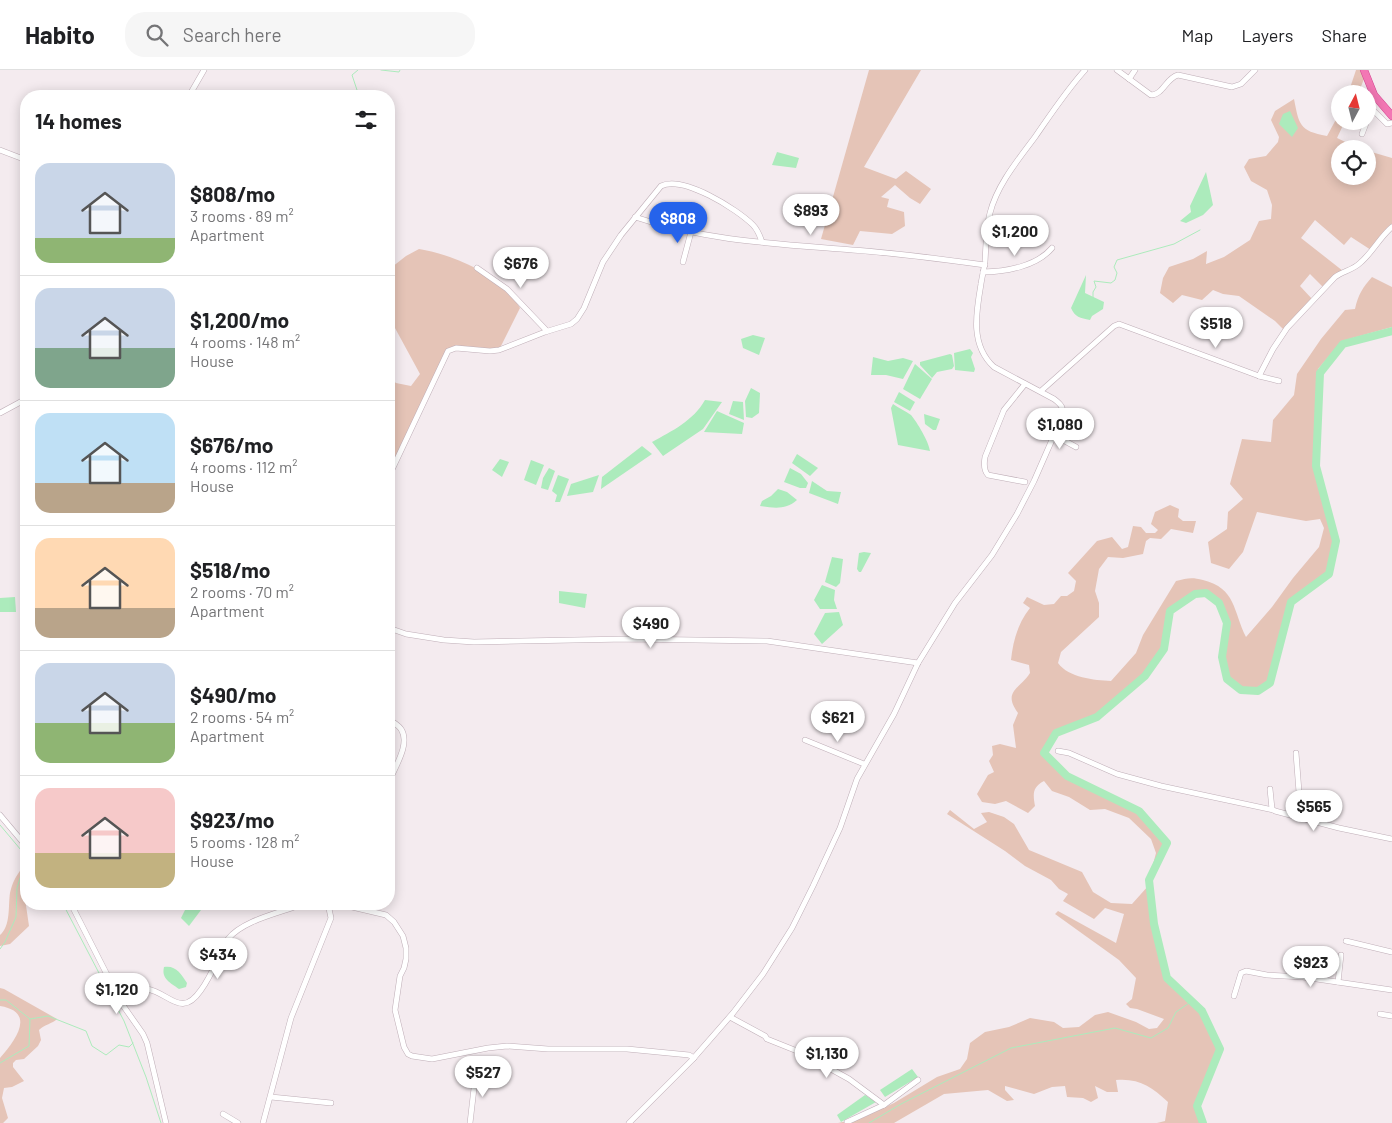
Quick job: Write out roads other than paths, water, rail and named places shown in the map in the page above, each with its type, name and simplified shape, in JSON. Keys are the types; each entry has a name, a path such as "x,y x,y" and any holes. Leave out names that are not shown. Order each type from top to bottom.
{"highway":[{"path":"1364,70 1370,85"},
{"path":"1376,98 1392,116"}],"street":[{"path":"192,90 204,70"},
{"path":"629,1123 694,1058 730,1017 763,974 792,928 814,886 840,828 864,764 894,714 918,663 955,603 992,555 1017,514 1054,435 1063,409 1061,404 994,367 987,361 982,352 976,323 985,266 990,212 1005,180 1063,95 1085,70"},
{"path":"1117,70 1151,95 1158,94 1170,79 1179,72 1232,87 1241,84 1255,70"},
{"path":"1128,79 1135,70"},
{"path":"1376,113 1387,124 1392,123"},
{"path":"1362,134 1364,130"},
{"path":"0,150 20,158"},
{"path":"395,463 448,351 456,348 499,350 547,331 564,327 577,319 584,308 603,262 634,217 661,186 667,183 682,184 705,193 755,226 762,242"},
{"path":"634,217 691,232 762,242 894,253 985,266"},
{"path":"988,223 1017,238"},
{"path":"1259,376 1273,349 1287,328 1335,276 1362,262 1392,226"},
{"path":"683,262 691,232"},
{"path":"983,272 1008,270 1031,262 1045,255 1052,248"},
{"path":"477,268 507,289 547,331"},
{"path":"1041,392 1114,326 1119,324 1124,324 1259,376 1279,381"},
{"path":"1025,384 1004,410 984,464 988,475 1025,482"},
{"path":"0,412 20,401"},
{"path":"1054,435 1076,447"},
{"path":"395,630 406,634 444,640 474,642 636,639 766,641 918,663"},
{"path":"395,725 402,730 404,737 402,750 395,767"},
{"path":"805,740 864,764"},
{"path":"1058,751 1069,753 1117,774 1161,786 1273,810 1392,839"},
{"path":"1296,753 1301,818"},
{"path":"1270,789 1273,810"},
{"path":"0,814 20,839"},
{"path":"74,910 117,995 147,1042 166,1123"},
{"path":"117,995 133,990 147,989 178,1004 188,1003 201,990 228,939 236,930 288,910"},
{"path":"262,1123 271,1098 291,1018 331,918 329,910"},
{"path":"365,910 386,915 394,922 403,936 406,960 398,982 395,1010 404,1047 408,1054 412,1056 432,1059 507,1046 548,1049 653,1051 690,1055 694,1058"},
{"path":"1346,941 1392,952"},
{"path":"1338,982 1341,955"},
{"path":"1234,996 1241,973 1246,971 1392,990"},
{"path":"1380,1014 1392,1016"},
{"path":"730,1017 765,1036 767,1039 802,1053 849,1079 884,1105"},
{"path":"470,1123 476,1071"},
{"path":"847,1122 884,1105 918,1080"},
{"path":"271,1098 331,1103"},
{"path":"223,1114 238,1123"}],"waterway":[{"path":"357,90 352,75 358,70"},
{"path":"381,70 399,72 400,70"},
{"path":"1093,299 1093,292 1096,287 1094,281 1111,283 1115,280 1117,273 1114,267 1117,260 1174,244 1200,230"},
{"path":"1203,1123 1197,1106 1220,1049 1202,1011 1167,978 1154,924 1149,880 1167,843 1139,811 1067,776 1044,753 1056,733 1097,717 1145,676 1164,649 1170,611 1195,594 1206,593 1219,603 1227,623 1222,657 1227,679 1241,690 1258,691 1270,683 1291,602 1329,574 1336,541 1316,466 1320,373 1343,344 1392,331"},
{"path":"0,825 20,849"},
{"path":"0,949 16,917 17,888 20,878"},
{"path":"66,910 124,1021 146,1077 161,1123"},
{"path":"0,1000 6,1000 30,1019 29,1046 0,1063"},
{"path":"869,1123 901,1104 1011,1048 1115,1028 1151,1038 1168,1028 1176,1012 1192,1001"},
{"path":"30,1019 48,1016 86,1031 92,1046 106,1055 119,1045 129,1047 133,1043"}]}
